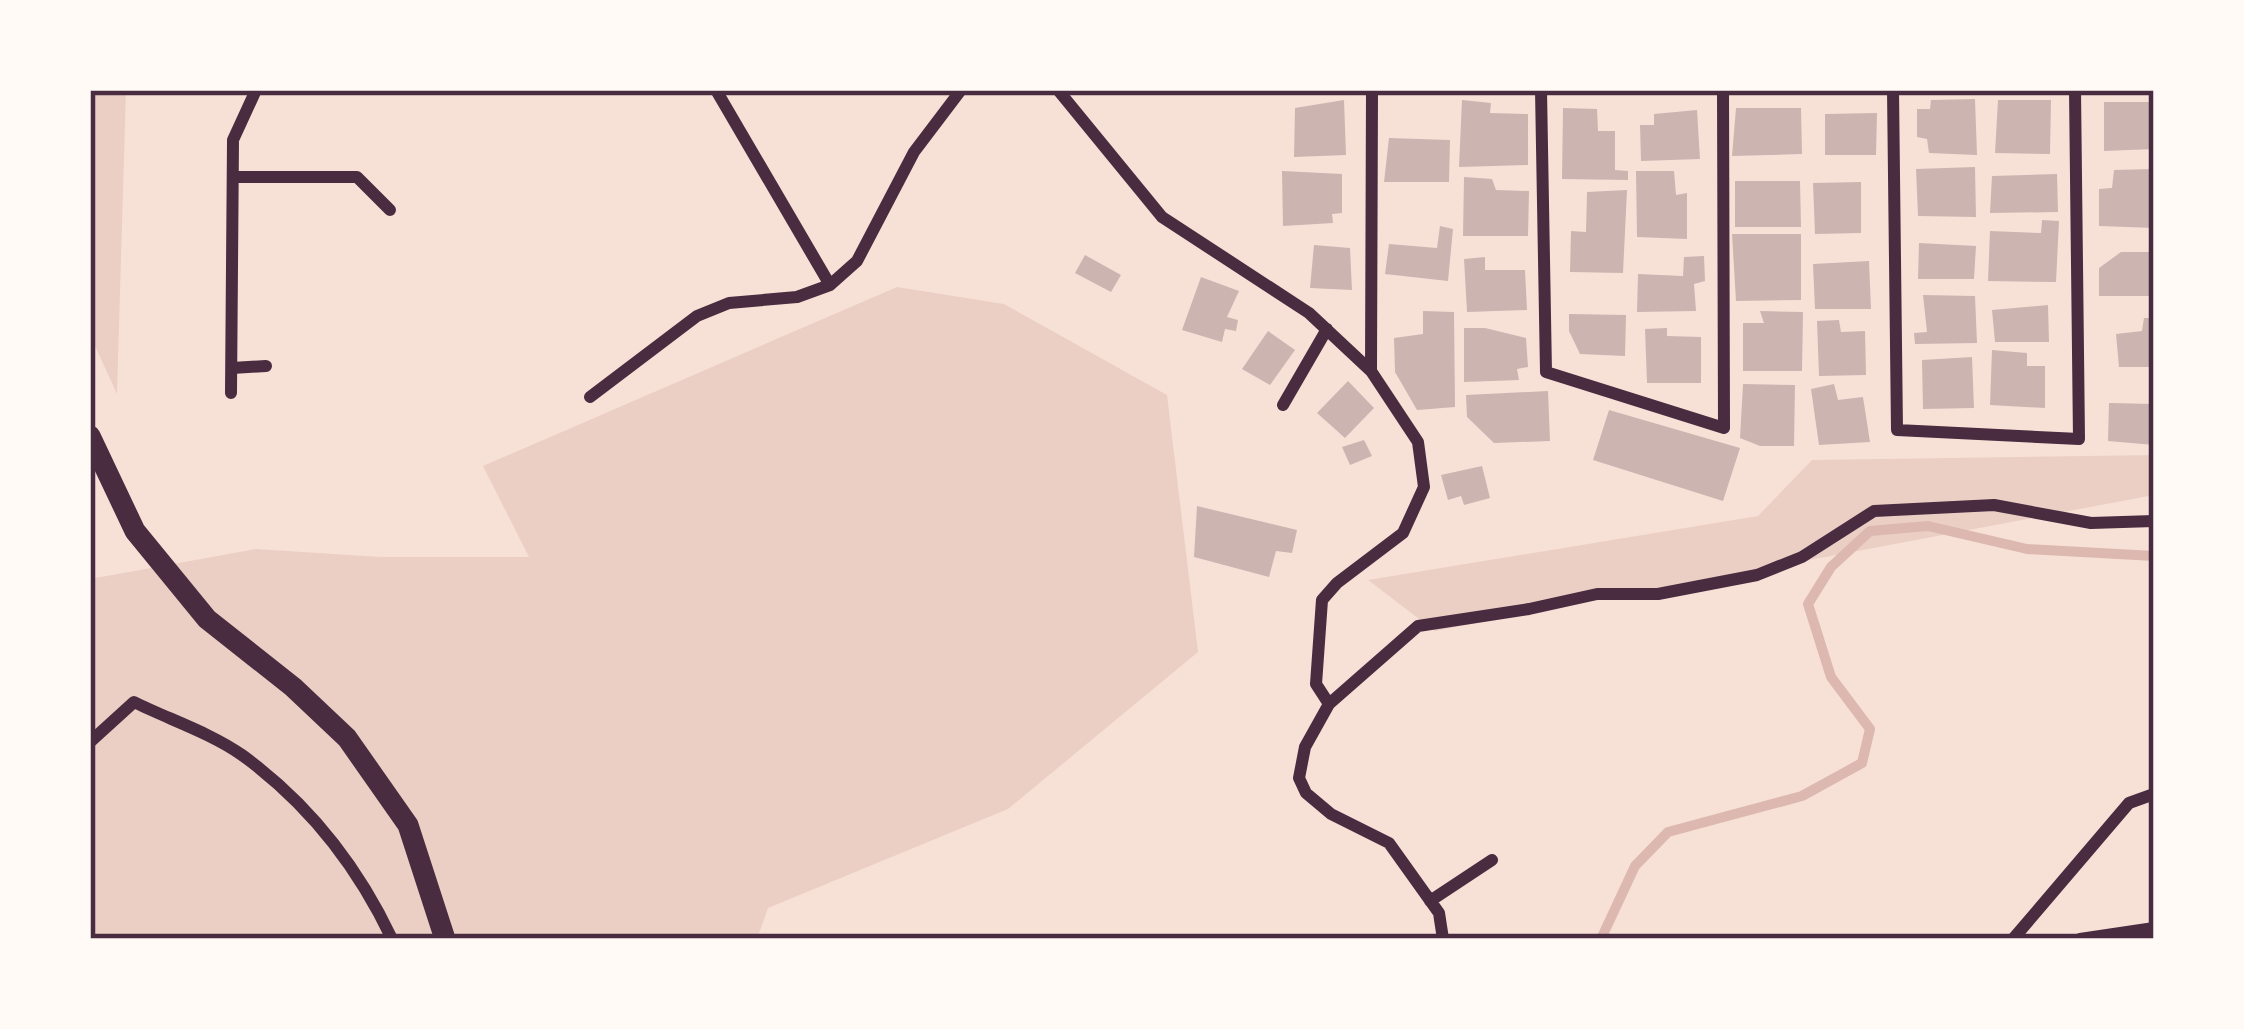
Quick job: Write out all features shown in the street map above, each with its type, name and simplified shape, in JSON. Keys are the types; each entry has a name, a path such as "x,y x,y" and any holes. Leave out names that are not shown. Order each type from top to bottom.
{"street":[{"path":"231,393 233,140 256,90"},
{"path":"716,90 830,285"},
{"path":"590,398 698,316 729,303 796,297 830,285 857,261 914,152 961,90"},
{"path":"1058,90 1162,217 1310,313 1371,370 1418,442 1424,487 1402,533 1322,600 1316,684 1329,704"},
{"path":"1371,370 1372,90"},
{"path":"1541,90 1546,372 1724,428 1723,90"},
{"path":"1893,90 1897,430 2079,439 2074,90"},
{"path":"235,176 357,177 390,210"},
{"path":"1283,405 1327,329"},
{"path":"232,368 266,366"},
{"path":"90,436 135,531 207,619 293,687 347,738 409,825 445,939"},
{"path":"1443,939 1439,914 1389,843 1331,814 1306,793 1299,778 1305,747 1329,704 1418,626 1597,594 1658,594 1757,575 1802,557 1874,511 1994,505 2091,523 2154,520"},
{"path":"90,742 134,702 239,753 320,822 372,896 392,939"},
{"path":"2013,939 2128,802 2154,794"},
{"path":"1430,901 1492,860"},
{"path":"2080,939 2154,928"}],"shaded area":[{"path":"90,90 126,90 117,394 90,335"},
{"path":"897,287 1004,304 1167,395 1198,652 1008,809 768,908 757,939 90,939 90,579 256,549 380,557 529,557 483,466"},
{"path":"2154,455 2154,495 1435,631 1368,580 1758,516 1812,460"}],"building":[{"path":"1975,99 1977,155 1929,153 1927,139 1917,137 1917,109 1930,109 1931,100"},
{"path":"1344,100 1346,155 1294,157 1295,108"},
{"path":"1462,100 1491,103 1490,113 1528,114 1528,165 1459,167"},
{"path":"1998,100 2051,100 2050,154 1995,153"},
{"path":"2104,102 2154,102 2154,149 2104,151"},
{"path":"1563,108 1597,109 1598,131 1615,131 1615,170 1628,171 1628,180 1562,179"},
{"path":"1736,108 1801,108 1802,154 1732,156"},
{"path":"1697,110 1700,159 1641,161 1640,125 1654,125 1654,114"},
{"path":"1877,113 1876,155 1825,155 1825,114"},
{"path":"1389,138 1450,140 1449,182 1384,182"},
{"path":"1975,167 1976,217 1918,216 1916,169"},
{"path":"2154,169 2154,228 2099,226 2099,189 2112,188 2114,170"},
{"path":"1282,171 1342,174 1342,213 1332,214 1333,223 1283,226"},
{"path":"1636,171 1674,171 1676,195 1687,193 1687,239 1637,237"},
{"path":"2057,174 2058,212 1990,213 1992,176"},
{"path":"1464,177 1492,179 1496,190 1529,191 1528,236 1463,236"},
{"path":"1735,181 1800,181 1801,227 1735,227"},
{"path":"1861,182 1861,233 1815,234 1813,183"},
{"path":"1627,190 1623,273 1570,272 1571,231 1586,232 1587,192"},
{"path":"2042,220 2059,221 2056,282 1988,281 1990,231 2041,233"},
{"path":"1440,226 1453,229 1448,281 1385,274 1389,244 1437,248"},
{"path":"1732,234 1801,234 1801,300 1736,301"},
{"path":"1919,243 1976,246 1974,279 1918,279"},
{"path":"1314,245 1350,248 1352,290 1310,288"},
{"path":"2121,252 2154,252 2154,296 2099,296 2099,268"},
{"path":"1085,255 1121,275 1111,292 1075,273"},
{"path":"1704,256 1705,281 1694,284 1696,311 1637,312 1638,274 1683,276 1684,257"},
{"path":"1485,257 1485,270 1525,270 1527,310 1467,312 1464,259"},
{"path":"1869,261 1871,309 1815,309 1813,264"},
{"path":"1201,277 1239,291 1227,317 1238,320 1236,331 1225,329 1222,342 1182,330"},
{"path":"1923,295 1975,296 1977,343 1915,344 1914,333 1927,332"},
{"path":"2048,305 2049,342 1995,342 1992,310"},
{"path":"1423,311 1454,312 1455,407 1417,410 1395,372 1394,338 1423,334"},
{"path":"1760,311 1803,312 1802,371 1743,371 1743,323 1764,323"},
{"path":"1569,314 1626,315 1625,356 1580,354 1569,331"},
{"path":"2144,318 2154,318 2154,367 2119,367 2116,334 2142,331"},
{"path":"1839,320 1841,332 1865,331 1866,375 1819,376 1817,321"},
{"path":"1464,328 1526,338 1528,367 1517,369 1519,380 1464,382"},
{"path":"1667,328 1667,336 1701,337 1701,383 1647,383 1645,329"},
{"path":"1268,331 1295,350 1270,385 1242,369"},
{"path":"1992,350 2027,353 2027,366 2045,366 2045,408 1990,405"},
{"path":"1972,357 1974,408 1923,409 1922,360"},
{"path":"1348,381 1374,408 1345,438 1317,413"},
{"path":"1743,384 1795,385 1794,446 1760,446 1740,438"},
{"path":"1834,384 1838,400 1863,397 1870,442 1819,445 1811,389"},
{"path":"1548,391 1550,441 1494,443 1467,417 1466,395"},
{"path":"2109,403 2154,404 2154,445 2108,441"},
{"path":"1609,410 1740,448 1723,501 1593,460"},
{"path":"1364,440 1372,456 1350,465 1342,447"},
{"path":"1482,466 1490,498 1464,505 1461,496 1448,500 1441,475"},
{"path":"1197,506 1297,530 1292,553 1276,551 1269,577 1194,557"}],"waterway":[{"path":"1601,939 1635,866 1668,832 1802,796 1862,763 1870,729 1831,677 1808,604 1831,567 1870,531 1928,526 2027,549 2154,556"}]}
